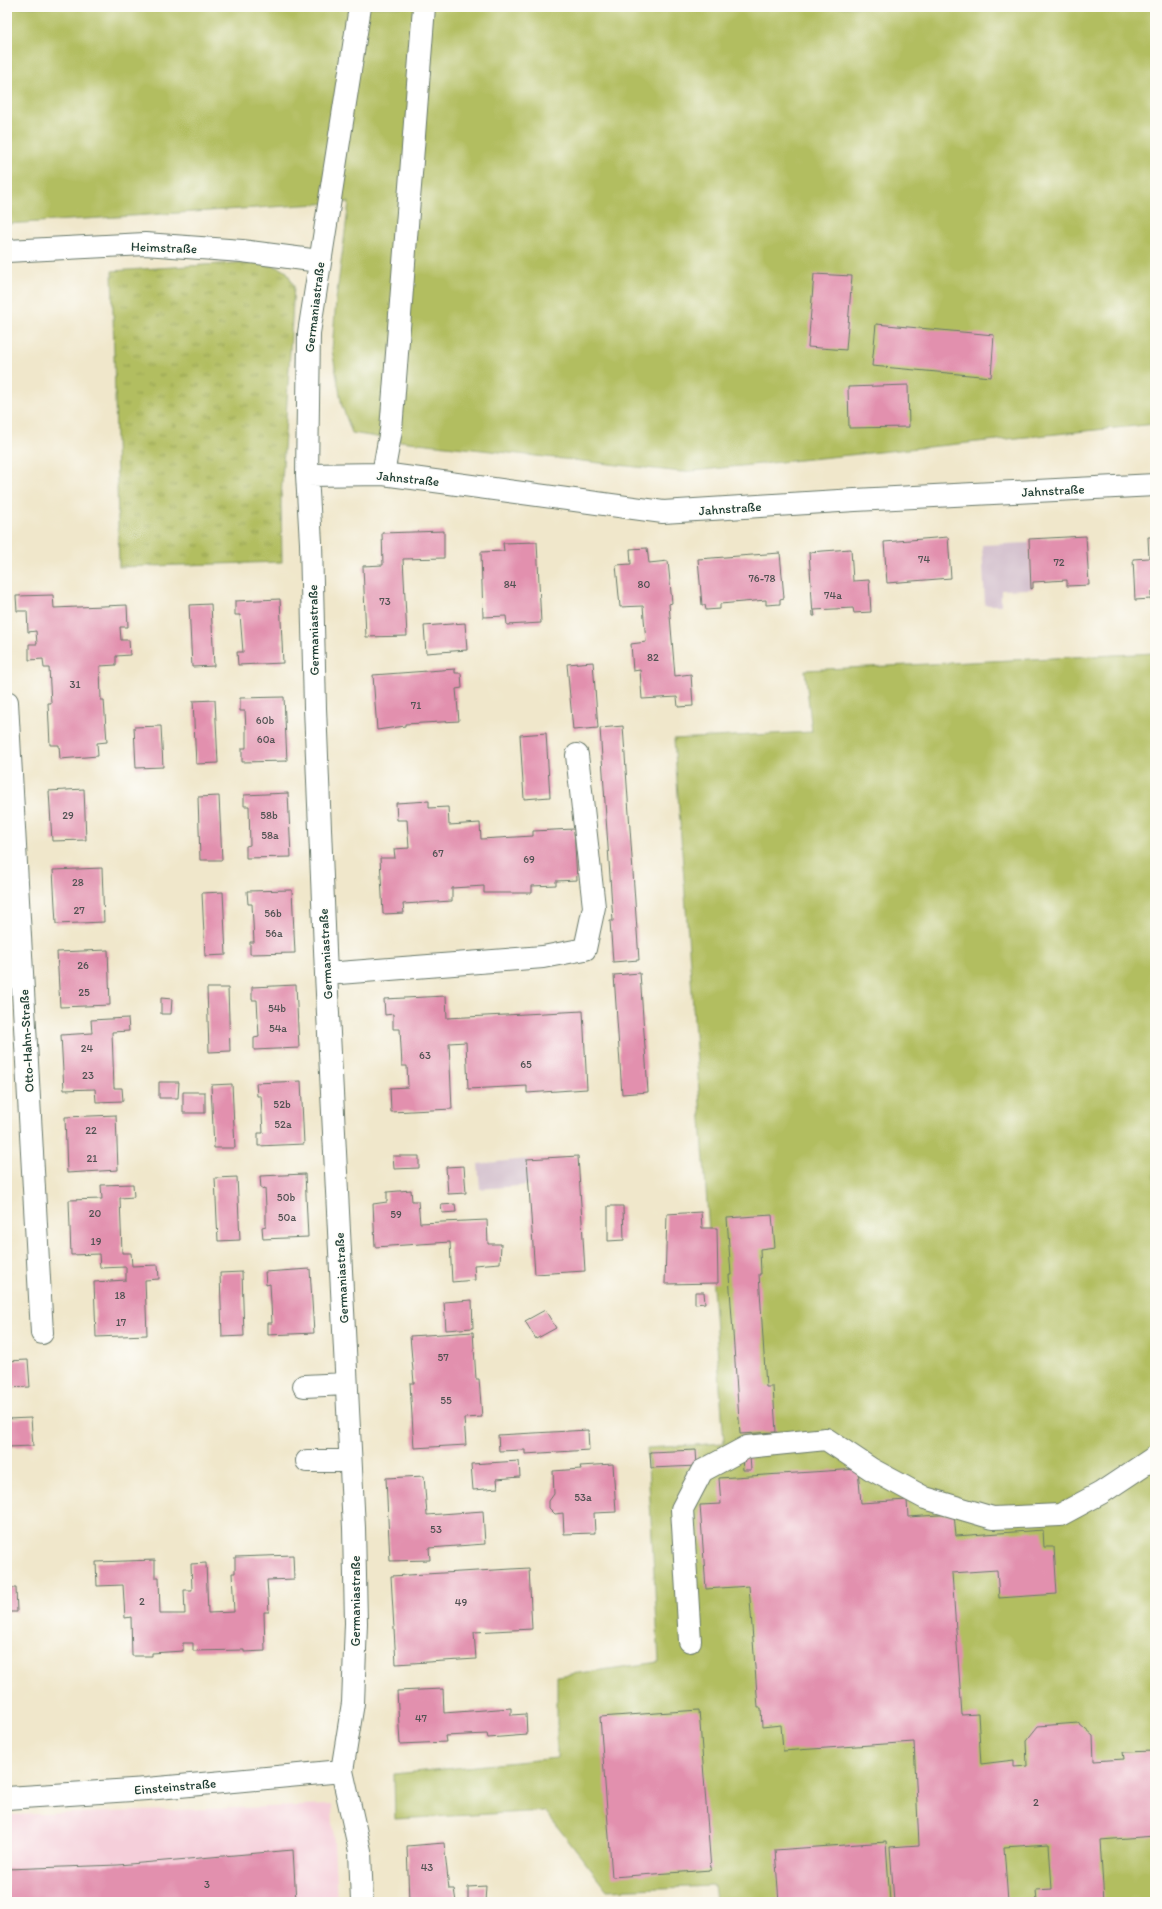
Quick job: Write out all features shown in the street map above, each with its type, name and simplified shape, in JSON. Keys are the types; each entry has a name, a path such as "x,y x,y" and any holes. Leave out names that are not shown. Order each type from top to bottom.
{"street":[{"name":"Germaniastraße","path":"360,7 334,181 319,261 309,333 307,475 311,544 315,708 326,974 350,1461 356,1623 353,1703 342,1771 360,1851 362,1902"},
{"path":"383,474 391,430 424,7"},
{"name":"Heimstraße","path":"7,251 145,244 242,251 319,261"},
{"name":"Jahnstraße","path":"307,475 383,474 663,512 856,500 1155,485"},
{"name":"Otto-Hahn-Straße","path":"7,702 42,1333"},
{"path":"326,974 543,957 585,948 594,907 577,756"},
{"path":"304,1386 346,1384"},
{"path":"690,1641 682,1509 702,1471 747,1447 826,1439 871,1469 925,1498 993,1518 1060,1515 1100,1493 1155,1457"},
{"path":"307,1461 350,1461"},
{"name":"Einsteinstraße","path":"7,1798 147,1789 342,1771"}],"shaded area":[{"path":"1029,543 1031,589 1001,590 1001,605 985,605 982,545"},
{"path":"527,1159 530,1185 480,1189 478,1164"},
{"path":"332,1805 337,1902 7,1902 7,1815"}],"green space":[{"path":"7,7 1155,7 1155,424 682,472 400,441 352,433 342,406 332,350 336,300 349,202 7,224"},
{"path":"265,261 287,272 294,286 281,499 282,562 119,567 112,271"},
{"path":"1155,653 1155,1902 716,1902 714,1886 607,1890 545,1811 395,1819 394,1774 557,1758 557,1676 659,1662 647,1448 724,1443 674,739 812,732 805,670"}],"building":[{"path":"814,274 852,276 846,350 808,347"},
{"path":"876,324 994,335 991,377 872,366"},
{"path":"908,385 909,427 849,428 848,387"},
{"path":"444,531 444,558 403,559 407,636 366,637 363,566 383,565 382,533"},
{"path":"1086,536 1089,585 1067,586 1067,580 1033,582 1033,588 1031,589 1029,539"},
{"path":"948,537 951,578 887,583 884,542"},
{"path":"1148,537 1155,537 1155,591 1151,592 1151,599 1135,600 1133,559 1149,558"},
{"path":"537,542 541,623 507,625 506,616 483,617 481,552 504,551 503,543"},
{"path":"647,548 649,563 668,561 672,603 669,604 675,676 691,674 693,706 678,707 677,697 642,699 640,670 633,671 631,644 646,642 643,606 620,607 616,565 631,564 630,549"},
{"path":"851,549 853,581 869,580 871,612 854,613 853,608 814,610 815,616 813,616 809,552"},
{"path":"780,553 784,598 780,599 780,604 766,605 766,600 720,604 720,609 706,610 705,605 702,605 698,559"},
{"path":"53,595 54,608 127,605 128,627 120,627 121,640 129,640 130,655 116,656 116,665 100,666 101,700 104,700 107,742 97,743 98,756 60,759 59,745 50,745 48,703 51,703 49,668 44,668 43,659 29,660 29,644 37,644 36,631 28,632 27,611 17,611 16,596"},
{"path":"280,599 283,663 238,665 237,652 243,652 240,615 235,615 235,601"},
{"path":"211,604 214,666 192,667 189,605"},
{"path":"465,623 467,650 426,653 424,626"},
{"path":"593,662 598,728 573,730 567,664"},
{"path":"455,669 455,673 461,673 462,688 456,689 459,721 405,724 405,726 377,730 373,675"},
{"path":"284,697 287,761 242,762 242,748 246,748 246,730 245,711 240,711 240,698"},
{"path":"215,700 218,763 196,764 193,701"},
{"path":"161,726 163,767 136,768 134,727"},
{"path":"623,726 639,960 613,962 610,921 613,921 600,728"},
{"path":"546,733 550,797 524,799 520,735"},
{"path":"84,789 86,840 52,841 49,791"},
{"path":"288,793 291,857 246,858 246,846 250,845 249,806 244,806 244,795"},
{"path":"219,796 222,860 200,860 198,797"},
{"path":"429,801 429,808 448,807 449,825 480,823 481,839 533,836 533,831 574,829 577,880 556,881 556,885 532,886 532,893 484,893 484,886 452,888 452,901 403,904 404,913 383,914 380,858 395,858 394,849 409,848 407,820 397,820 396,803"},
{"path":"102,868 104,922 56,924 53,870"},
{"path":"292,890 295,953 250,954 250,942 254,942 252,904 248,904 247,891"},
{"path":"223,892 226,955 205,956 202,893"},
{"path":"108,950 110,1005 60,1007 57,952"},
{"path":"640,973 648,1092 622,1094 614,975"},
{"path":"296,985 299,1048 254,1050 254,1038 259,1037 257,1000 252,1000 252,987"},
{"path":"207,988 228,988 230,1051 209,1052"},
{"path":"446,996 447,1018 583,1011 587,1089 527,1093 527,1086 468,1089 466,1042 449,1043 452,1109 391,1112 390,1088 408,1087 407,1066 402,1066 400,1029 393,1029 393,1014 385,1015 384,999"},
{"path":"161,998 172,999 171,1014 161,1014"},
{"path":"128,1018 129,1031 112,1032 114,1088 122,1088 123,1101 96,1102 95,1089 64,1090 61,1035 92,1033 91,1020"},
{"path":"301,1081 304,1144 258,1146 258,1133 263,1133 261,1096 257,1096 256,1083"},
{"path":"159,1082 179,1082 178,1098 159,1098"},
{"path":"232,1084 235,1148 214,1148 211,1085"},
{"path":"183,1092 205,1092 205,1113 183,1113"},
{"path":"116,1115 118,1170 67,1173 65,1117"},
{"path":"393,1156 419,1156 419,1168 394,1169"},
{"path":"578,1156 585,1271 535,1274 527,1159"},
{"path":"464,1166 466,1193 448,1194 446,1167"},
{"path":"305,1174 308,1237 263,1239 262,1227 266,1226 266,1207 265,1188 261,1189 260,1176"},
{"path":"237,1177 240,1240 218,1241 215,1178"},
{"path":"133,1184 134,1197 120,1198 122,1253 131,1253 132,1266 158,1265 159,1279 145,1280 147,1335 96,1337 94,1282 126,1280 126,1267 100,1268 99,1254 71,1255 69,1200 102,1199 101,1185"},
{"path":"411,1190 412,1201 418,1201 420,1223 487,1220 488,1244 501,1244 500,1263 474,1265 475,1280 452,1282 450,1242 375,1247 373,1204 387,1202 387,1192"},
{"path":"455,1204 456,1212 442,1213 441,1205"},
{"path":"608,1206 623,1206 624,1240 608,1241"},
{"path":"701,1212 702,1228 717,1228 718,1283 665,1284 667,1214"},
{"path":"772,1215 775,1247 760,1249 761,1274 759,1274 766,1387 773,1387 776,1432 740,1434 729,1275 731,1275 727,1218"},
{"path":"310,1269 314,1333 268,1335 268,1323 272,1323 270,1284 266,1285 265,1272"},
{"path":"242,1272 244,1336 222,1337 220,1273"},
{"path":"695,1292 704,1292 705,1303 695,1304"},
{"path":"472,1300 473,1328 446,1330 444,1302"},
{"path":"545,1310 556,1328 536,1339 525,1321"},
{"path":"473,1332 476,1379 479,1379 482,1417 464,1418 466,1445 414,1448 410,1383 414,1383 410,1336"},
{"path":"28,1360 30,1387 7,1388 7,1361"},
{"path":"31,1418 33,1446 7,1447 7,1419"},
{"path":"588,1430 589,1450 525,1454 525,1450 499,1451 498,1435"},
{"path":"696,1450 697,1466 651,1468 650,1452"},
{"path":"750,1457 751,1470 743,1470 742,1458"},
{"path":"519,1461 520,1477 497,1479 498,1488 473,1490 471,1464"},
{"path":"613,1464 616,1512 594,1513 595,1533 564,1534 563,1513 555,1514 549,1508 549,1501 554,1494 553,1471 581,1469 580,1466"},
{"path":"858,1469 861,1503 907,1500 908,1517 954,1514 956,1536 1043,1530 1044,1547 1054,1547 1057,1594 999,1598 997,1570 952,1573 962,1715 978,1714 981,1764 1014,1760 1014,1767 1027,1766 1026,1741 1038,1726 1078,1723 1093,1736 1094,1761 1124,1759 1123,1752 1155,1751 1155,1836 1100,1840 1104,1902 1037,1902 1036,1890 1052,1889 1049,1844 1004,1847 1008,1902 894,1902 890,1847 919,1845 914,1742 783,1751 781,1725 762,1727 761,1708 758,1708 749,1586 706,1589 700,1505 721,1504 719,1478"},
{"path":"424,1476 427,1515 483,1511 485,1544 429,1548 430,1560 390,1561 386,1478"},
{"path":"293,1555 294,1579 267,1580 269,1612 264,1612 265,1651 193,1651 193,1643 183,1643 183,1651 152,1653 152,1656 132,1656 131,1617 125,1618 123,1585 97,1586 96,1562 155,1560 155,1577 159,1577 160,1614 185,1614 184,1590 192,1590 191,1564 206,1563 208,1613 234,1612 232,1573 235,1573 235,1557"},
{"path":"529,1568 532,1629 474,1632 476,1659 396,1664 391,1576"},
{"path":"7,1588 16,1588 17,1612 7,1612"},
{"path":"443,1689 444,1713 511,1708 511,1715 526,1714 527,1735 488,1738 487,1734 445,1736 446,1742 400,1744 397,1691"},
{"path":"699,1710 711,1870 612,1877 600,1717"},
{"path":"886,1842 890,1902 779,1902 775,1850"},
{"path":"444,1843 449,1889 454,1889 456,1902 409,1902 407,1846"},
{"path":"293,1850 296,1902 7,1902 7,1869 118,1865"},
{"path":"486,1886 485,1902 468,1902 468,1887"}]}
